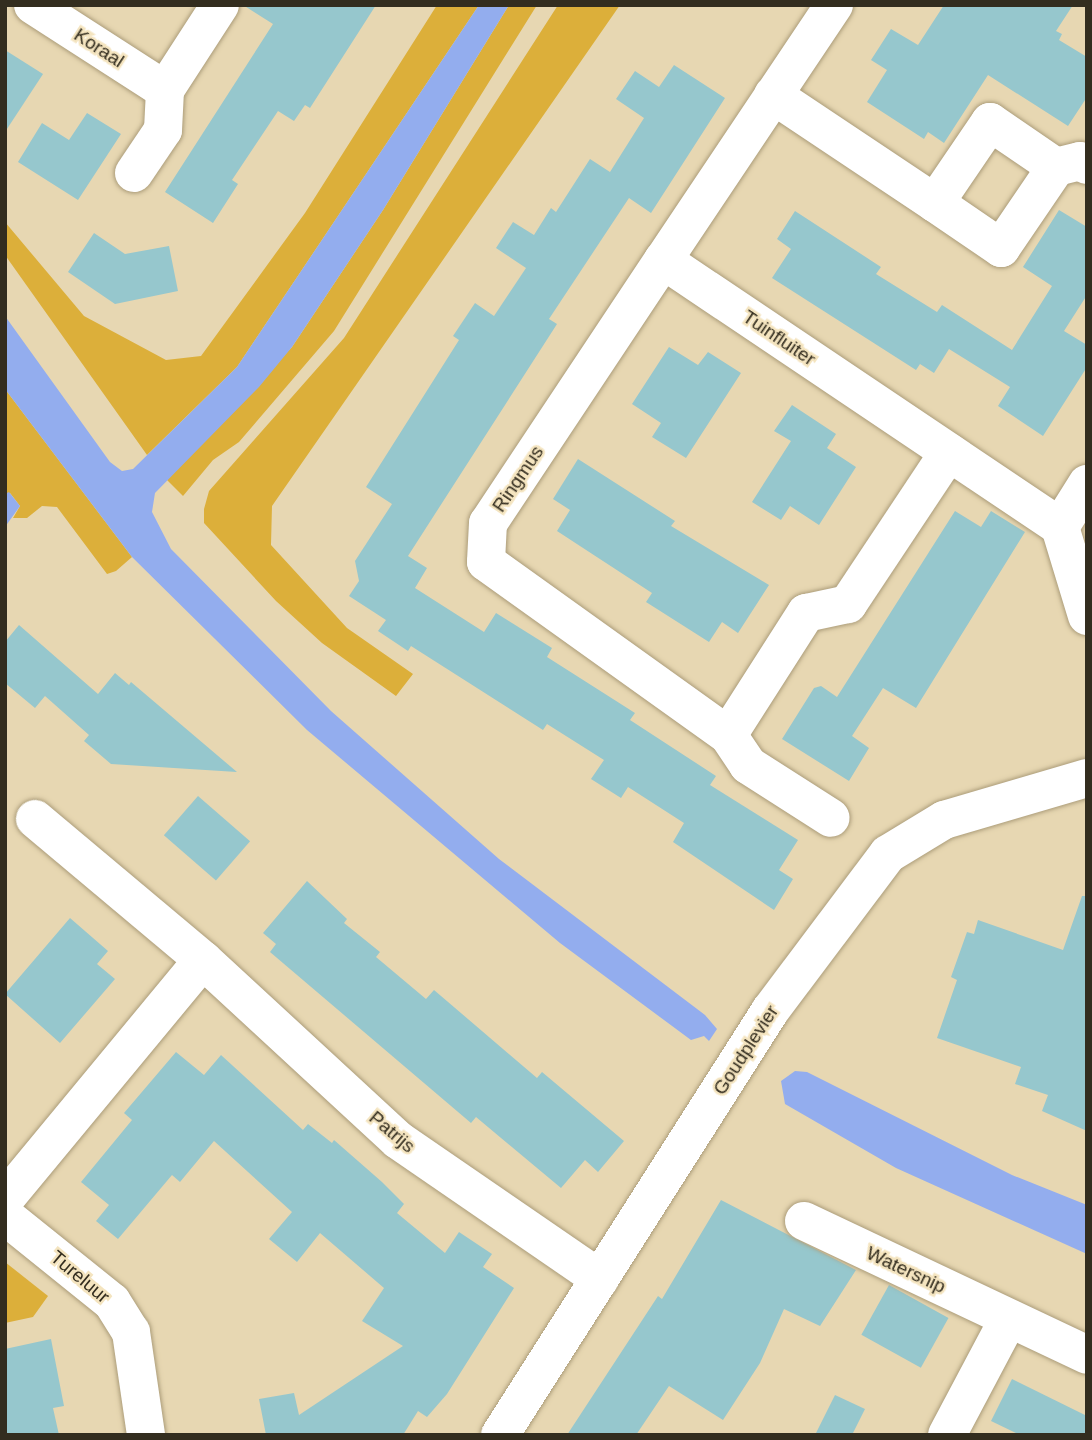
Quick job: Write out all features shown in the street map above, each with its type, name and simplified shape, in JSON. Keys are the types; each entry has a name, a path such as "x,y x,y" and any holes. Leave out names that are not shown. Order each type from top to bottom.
{"street":[{"name":"Koraal","path":"33,5 165,90"},
{"path":"134,173 163,130 165,90 220,5"},
{"path":"663,260 834,5"},
{"path":"773,95 1001,248 1071,166 990,122 935,203"},
{"name":"Tuinfluiter","path":"663,260 949,452 1078,504 1087,616"},
{"name":"Ringmus","path":"663,260 488,523 486,562 728,735 748,765 831,818"},
{"path":"728,735 806,613 848,604 949,452"},
{"name":"Goudplevier","path":"500,1435 770,1011 888,854 944,820 1087,778"},
{"name":"Patrijs","path":"35,819 203,960 398,1140 600,1279"},
{"path":"5,1199 203,960"},
{"name":"Tureluur","path":"5,1216 112,1302 131,1332 146,1435"},
{"name":"Watersnip","path":"804,1221 1087,1355"},
{"path":"947,1435 1009,1318"}],"shaded area":[{"path":"437,5 479,5 237,367 147,455 5,255 5,222 84,316 166,360 201,356 305,213"},
{"path":"509,5 537,5 334,331 239,442 213,460 183,496 167,480 292,347 383,210"},
{"path":"558,5 620,5 272,506 271,545 347,628 413,674 396,696 322,643 276,601 204,523 204,509 209,491 344,338"},
{"path":"5,389 132,557 116,571 107,574 57,507 42,506 27,518 13,518 20,506 10,493 5,494"},
{"path":"5,1262 48,1296 33,1317 5,1323"}],"water":[{"path":"479,5 509,5 383,210 292,347 259,387 155,493 152,512 171,549 331,711 499,859 705,1015 717,1029 709,1041 704,1036 691,1040 560,943 307,730 132,557 5,389 5,316 110,462 122,471 133,469 237,367"},
{"path":"9,492 20,506 5,527 5,494"},
{"path":"795,1071 807,1072 1012,1175 1087,1205 1087,1254 896,1168 785,1104 781,1081"}],"building":[{"path":"243,5 376,5 310,108 305,105 294,121 278,111 232,180 238,184 213,223 165,192 273,24"},
{"path":"944,5 1073,5 1056,31 1062,34 1059,40 1087,57 1087,97 1068,126 988,75 944,143 928,132 924,139 867,102 887,70 871,60 891,29 918,45"},
{"path":"5,50 43,74 5,132"},
{"path":"674,65 725,98 651,213 629,198 549,319 557,324 408,556 427,568 415,588 484,632 496,613 552,648 547,657 635,713 630,720 716,776 710,785 798,840 779,870 793,879 774,910 673,842 684,823 628,787 621,798 591,779 604,760 547,724 543,730 411,646 408,651 378,631 386,620 349,596 359,581 355,561 392,504 366,487 459,340 453,336 475,303 494,316 526,268 496,248 513,222 534,235 551,208 556,212 590,159 610,172 644,118 616,99 635,71 659,87"},
{"path":"87,113 121,134 78,200 18,162 42,123 69,140"},
{"path":"1059,210 1087,227 1087,295 1064,331 1087,345 1087,367 1043,436 998,406 1010,387 949,349 934,373 920,364 916,370 772,278 791,249 777,239 795,211 881,267 876,274 937,312 942,305 1012,350 1052,286 1023,267"},
{"path":"94,233 125,254 169,246 178,291 115,304 68,272"},
{"path":"669,347 698,365 708,352 741,373 686,458 652,437 661,423 632,404"},
{"path":"792,405 836,434 827,448 856,467 819,525 790,506 781,520 752,502 791,441 774,431"},
{"path":"578,459 675,521 671,526 769,585 738,633 722,622 709,642 646,602 652,593 557,531 570,510 553,499"},
{"path":"955,511 981,527 991,511 1025,532 916,708 883,688 852,736 869,748 849,781 782,739 814,688 821,686 837,697"},
{"path":"19,625 98,694 115,673 129,685 131,682 237,772 111,764 84,741 89,735 45,696 35,708 5,683 5,642"},
{"path":"198,796 250,841 216,881 164,835"},
{"path":"307,881 347,919 344,923 380,952 376,957 426,999 434,990 537,1078 542,1072 624,1141 598,1172 585,1160 561,1188 476,1117 471,1123 270,952 276,944 263,933"},
{"path":"1082,896 1087,896 1087,1131 1042,1111 1048,1095 1015,1084 1021,1067 937,1038 957,980 951,977 967,932 974,934 978,920 1063,950"},
{"path":"70,918 108,951 97,964 115,979 60,1043 5,994"},
{"path":"176,1052 204,1075 221,1055 303,1130 308,1124 332,1143 334,1140 382,1182 404,1204 397,1213 445,1253 459,1232 492,1254 483,1267 514,1288 447,1394 427,1417 418,1411 403,1435 266,1435 259,1399 294,1393 299,1415 403,1346 362,1321 384,1288 320,1233 297,1262 269,1239 292,1212 214,1141 180,1182 172,1175 118,1239 96,1221 109,1205 81,1182 132,1120 124,1113"},
{"path":"721,1200 856,1270 820,1326 784,1309 760,1363 723,1420 669,1386 636,1435 567,1435 658,1296 662,1299"},
{"path":"889,1285 948,1318 921,1368 861,1335"},
{"path":"51,1339 64,1406 53,1408 59,1435 5,1435 5,1349"},
{"path":"1012,1379 1087,1416 1087,1435 1020,1435 991,1421"},
{"path":"835,1395 865,1409 852,1435 815,1435"}]}
